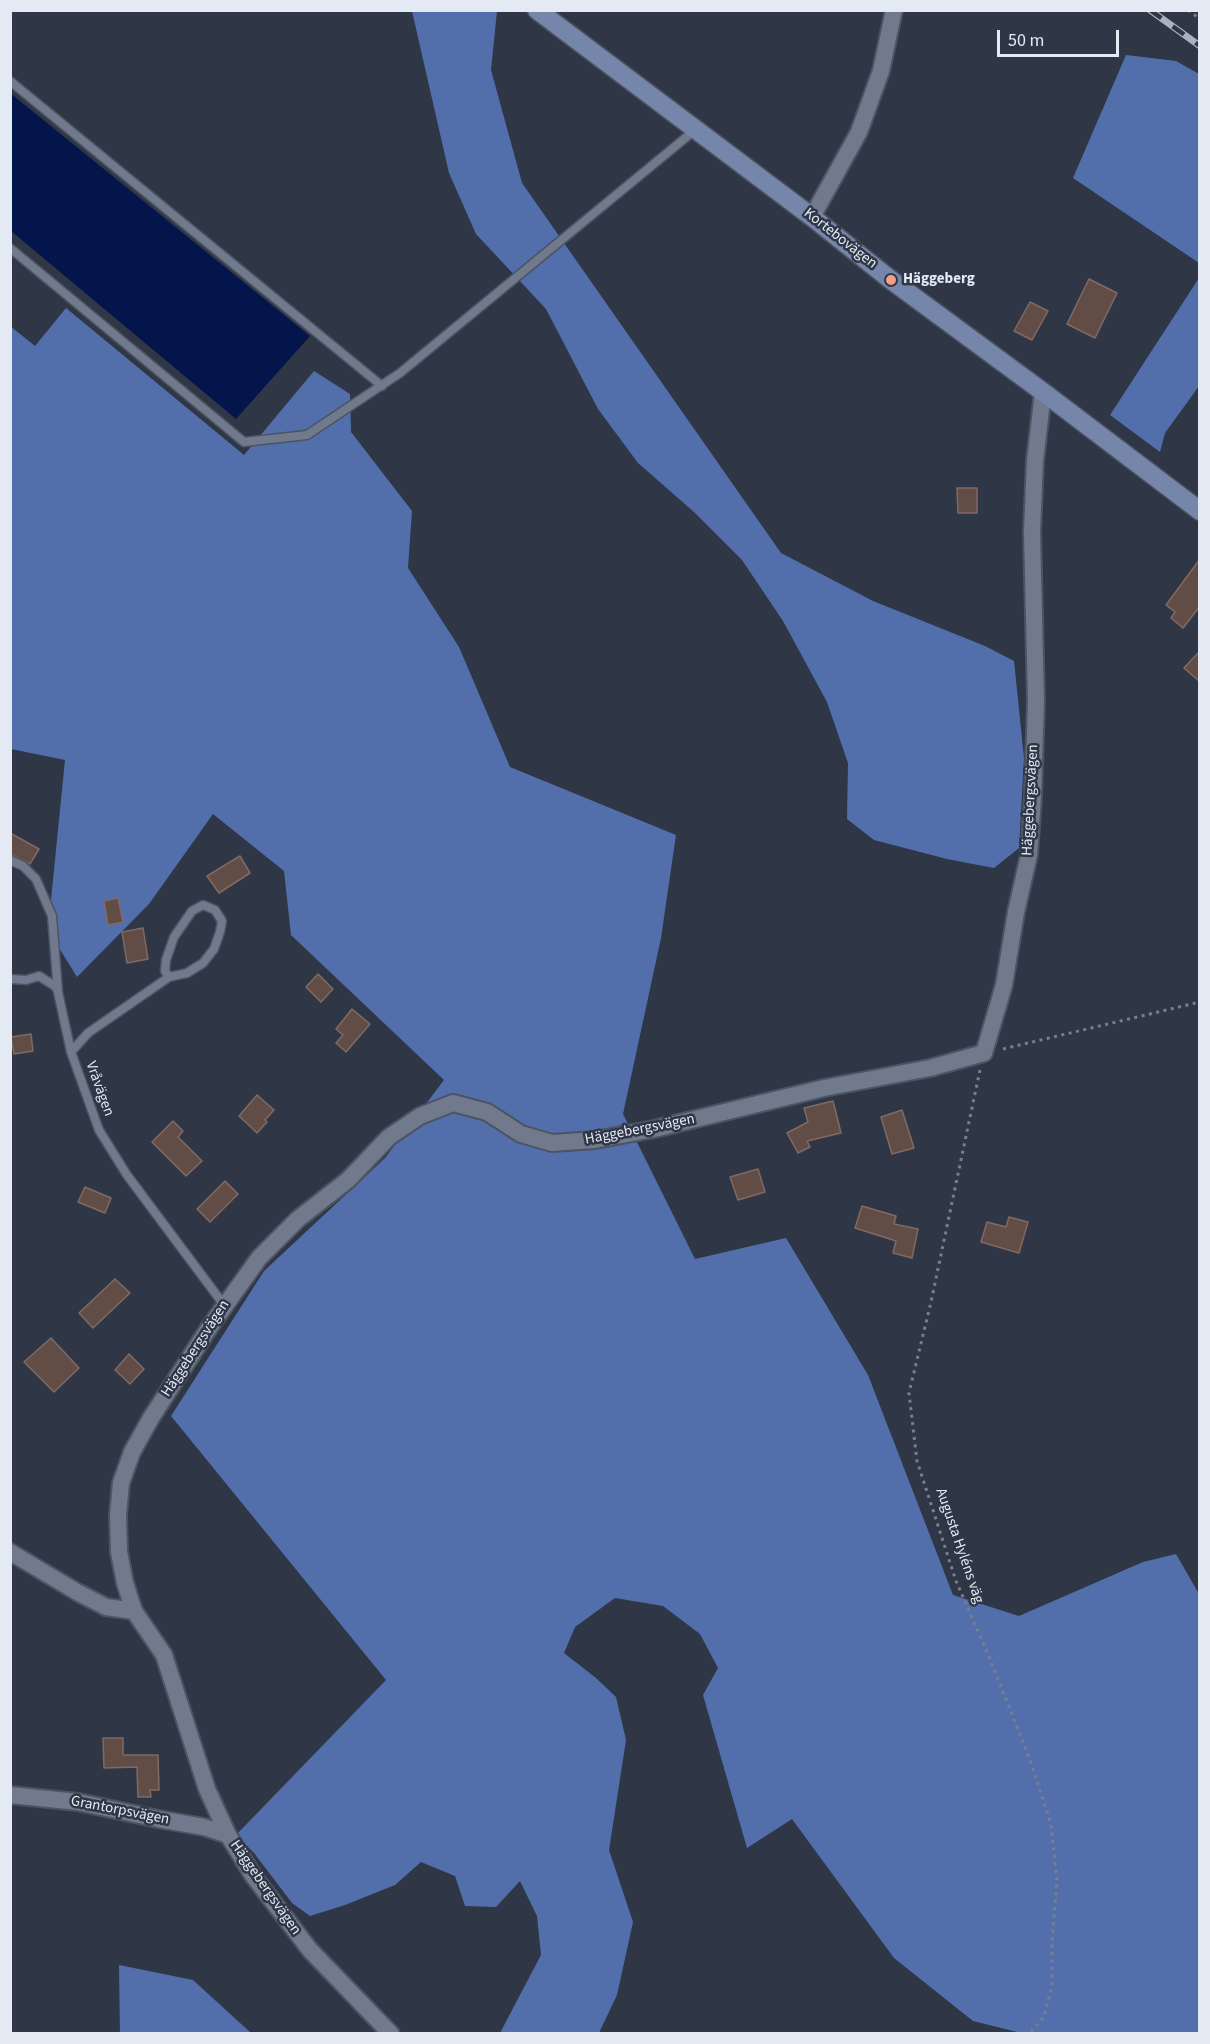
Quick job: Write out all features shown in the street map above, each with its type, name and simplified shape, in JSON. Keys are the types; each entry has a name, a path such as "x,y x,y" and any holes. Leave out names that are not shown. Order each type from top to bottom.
{"street":[{"name":"Kortebovägen","path":"537,10 812,217 891,280 1200,511"},
{"path":"812,217 863,122 880,71 894,10"},
{"name":"Häggebergsvägen","path":"391,2034 310,1950 254,1877 228,1835 207,1789 164,1655 134,1611 125,1583 119,1552 118,1515 121,1483 132,1452 151,1418 225,1305 259,1258 298,1219 348,1180 389,1137 420,1116 453,1103 487,1112 521,1134 552,1143 595,1140 824,1088 930,1068 984,1053 1004,985 1016,912 1029,855 1036,701 1032,532 1035,461 1043,392"},
{"path":"10,1552 106,1607 134,1611"},
{"name":"Grantorpsvägen","path":"10,1795 78,1802 158,1820 204,1827 228,1835"}],"lane":[{"path":"10,81 382,386"},
{"path":"10,248 244,442 307,435 400,373 695,129"},
{"name":"Vråvägen","path":"10,860 23,866 36,879 52,916 58,992 71,1052 99,1130 127,1175 225,1305"},
{"path":"71,1052 88,1033 169,977 187,973 203,963 214,949 222,921 215,910 203,906 192,910 174,937 166,960 165,971 169,977"},
{"path":"10,979 26,980 39,976 55,986 58,992"}],"path":[{"path":"1188,10 1200,19"},
{"path":"984,1053 1200,1002"},
{"name":"Augusta Hyléns väg","path":"984,1053 931,1302 909,1393 917,1461 956,1581 1025,1746 1052,1824 1057,1881 1052,1944 1052,1986 1044,2017 1029,2034"}],"shaded area":[{"path":"412,11 497,11 491,70 522,183 781,553 873,601 985,646 1014,661 1024,758 1019,848 994,868 947,859 874,840 847,819 848,763 827,702 783,621 742,560 694,512 638,463 598,409 546,309 476,234 449,173"},
{"path":"1126,55 1176,61 1199,74 1199,263 1073,178"},
{"path":"10,93 310,336 236,419 11,231"},
{"path":"1199,278 1199,386 1165,433 1160,452 1110,415"},
{"path":"66,308 244,455 314,371 350,394 351,432 412,511 408,568 459,647 510,767 676,835 661,938 623,1114 695,1259 786,1238 868,1375 953,1595 1019,1616 1143,1562 1176,1554 1199,1594 1199,2033 1025,2034 973,2021 894,1958 792,1819 747,1848 703,1695 718,1668 700,1634 663,1606 615,1598 575,1627 564,1653 616,1697 626,1740 609,1850 633,1922 617,1995 599,2033 500,2033 541,1955 537,1916 520,1881 496,1907 465,1906 455,1876 421,1862 395,1885 310,1916 292,1903 254,1853 236,1835 386,1680 171,1416 264,1271 385,1158 444,1080 291,935 284,871 213,814 149,904 77,977 48,930 65,760 11,749 10,326 35,346"},
{"path":"119,1965 193,1980 251,2033 120,2033"}],"building":[{"path":"1089,279 1117,293 1095,338 1067,324"},
{"path":"1030,302 1048,311 1032,340 1014,331"},
{"path":"957,488 977,488 977,513 958,513"},
{"path":"1200,559 1200,606 1183,628 1171,618 1175,612 1166,605"},
{"path":"1200,651 1200,682 1184,668"},
{"path":"10,833 39,849 30,864 10,854"},
{"path":"240,856 250,873 219,893 207,876"},
{"path":"118,898 123,922 108,925 104,901"},
{"path":"143,928 148,959 127,963 122,932"},
{"path":"318,974 333,989 321,1002 306,987"},
{"path":"352,1009 370,1024 346,1052 336,1043 343,1035 336,1029"},
{"path":"31,1034 33,1051 14,1054 11,1037"},
{"path":"257,1095 274,1110 257,1133 239,1116"},
{"path":"833,1101 841,1133 807,1141 810,1147 798,1153 787,1133 808,1122 804,1108"},
{"path":"902,1110 914,1148 892,1154 881,1117"},
{"path":"173,1121 183,1131 178,1137 202,1161 186,1176 152,1142"},
{"path":"758,1169 765,1192 738,1200 730,1177"},
{"path":"225,1181 238,1194 210,1222 197,1209"},
{"path":"85,1187 111,1198 105,1213 78,1202"},
{"path":"862,1206 896,1216 894,1224 918,1229 912,1258 893,1253 896,1241 855,1228"},
{"path":"1009,1217 1028,1222 1019,1253 981,1242 987,1222 1006,1227"},
{"path":"115,1279 130,1293 93,1328 79,1313"},
{"path":"51,1338 79,1368 54,1392 24,1362"},
{"path":"129,1354 144,1369 130,1384 115,1370"},
{"path":"103,1738 123,1738 123,1755 158,1755 159,1790 150,1790 151,1797 138,1797 137,1767 104,1768"}],"railway":[{"path":"1150,10 1200,46"}],"place":[{"name":"Häggeberg","path":"891,280"}]}
